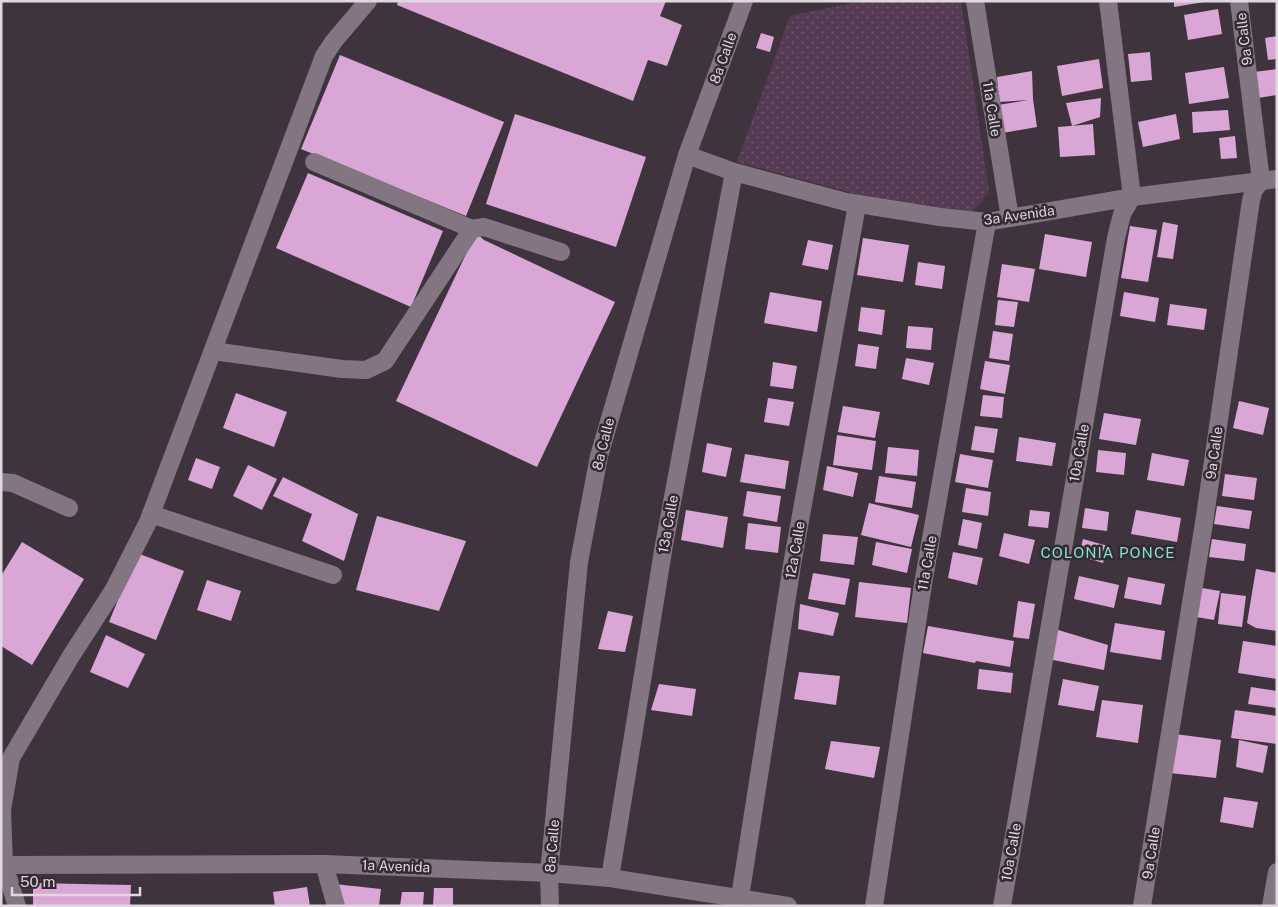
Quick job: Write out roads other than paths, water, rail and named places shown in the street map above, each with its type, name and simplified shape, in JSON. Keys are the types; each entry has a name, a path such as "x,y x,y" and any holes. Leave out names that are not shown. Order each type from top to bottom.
{"street":[{"path":"17,906 3,865 2,810 11,758 71,656 113,592 151,514 324,56 368,1"},
{"name":"8a Calle","path":"550,906 549,873 579,562 598,456 687,155 744,1"},
{"name":"11a Calle","path":"975,1 1010,218"},
{"path":"1108,1 1132,197"},
{"name":"9a Calle","path":"1142,906 1202,532 1251,200 1254,190 1269,180 1239,1"},
{"name":"3a Avenida","path":"687,155 734,172 858,204 940,217 987,222 1132,197 1269,180"},
{"path":"314,162 472,229 484,227 561,252"},
{"name":"13a Calle","path":"610,878 664,545 734,172"},
{"name":"10a Calle","path":"1002,906 1116,238 1122,214 1132,197"},
{"name":"12a Calle","path":"740,897 792,565 858,204"},
{"name":"11a Calle","path":"874,906 923,584 987,222"},
{"path":"213,351 342,369 366,370 385,361 472,229"},
{"path":"1,482 13,483 69,508"},
{"path":"151,514 333,575"},
{"path":"324,864 336,906"},
{"name":"1a Avenida","path":"3,865 324,864 549,873 610,878 788,906"},
{"path":"1271,906 1277,872"}],"district":[{"name":"COLONIA PONCE","path":"1108,553"}]}
